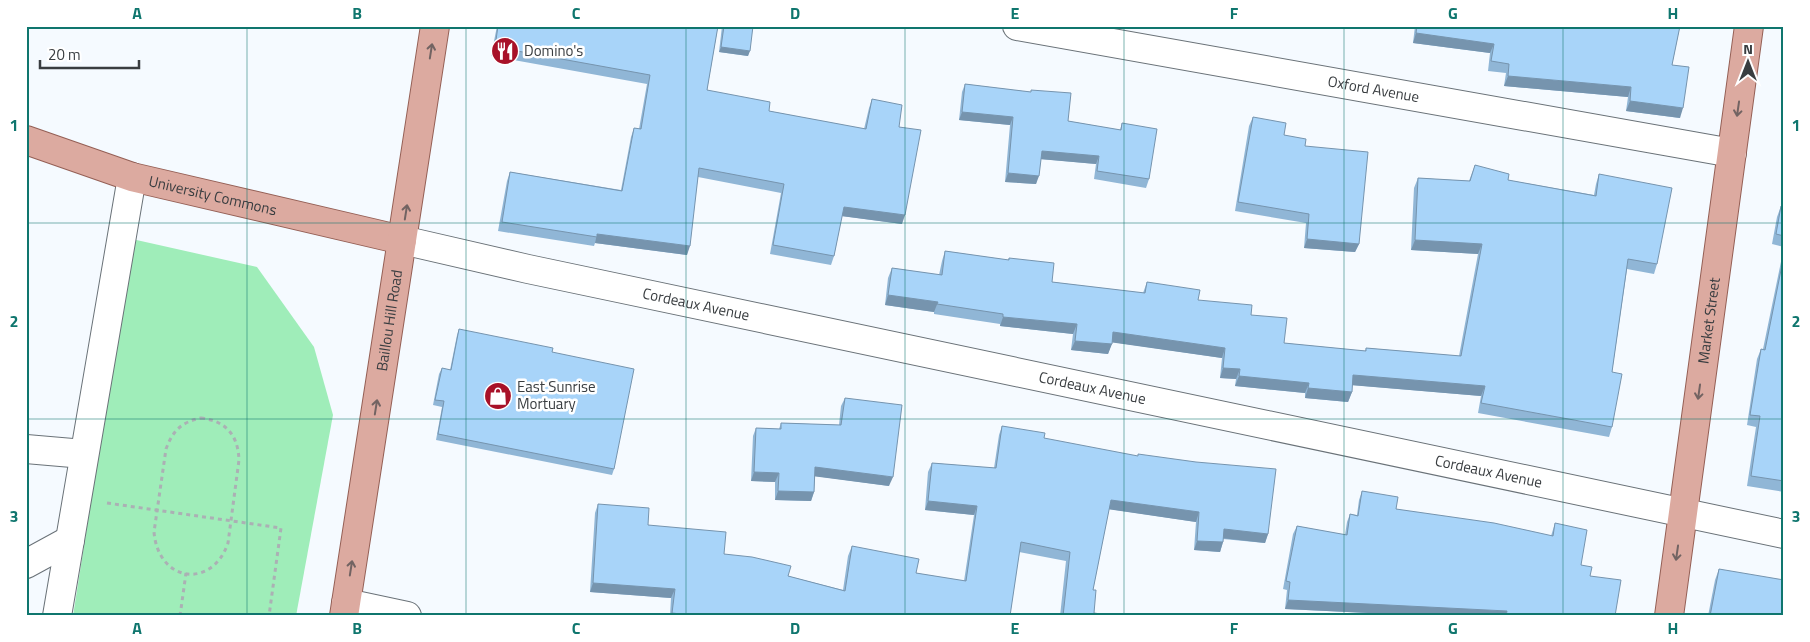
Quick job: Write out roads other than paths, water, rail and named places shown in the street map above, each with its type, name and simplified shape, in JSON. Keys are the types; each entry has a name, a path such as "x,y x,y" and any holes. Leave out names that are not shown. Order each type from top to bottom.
{"main road":[{"name":"Baillou Hill Road","path":"345,609 435,26"},
{"name":"Market Street","path":"1669,616 1749,26"},
{"name":"University Commons","path":"26,140 132,177 402,240"}],"street":[{"name":"Oxford Avenue","path":"1017,26 1732,153"},
{"path":"56,616 132,177"},
{"name":"Cordeaux Avenue","path":"402,240 528,269 1784,534"},
{"path":"26,449 84,454"},
{"path":"26,564 70,540"},
{"path":"345,609 407,616"}],"place":[{"name":"Domino's","path":"505,51"},
{"name":"East Sunrise Mortuary","path":"498,396"}]}
